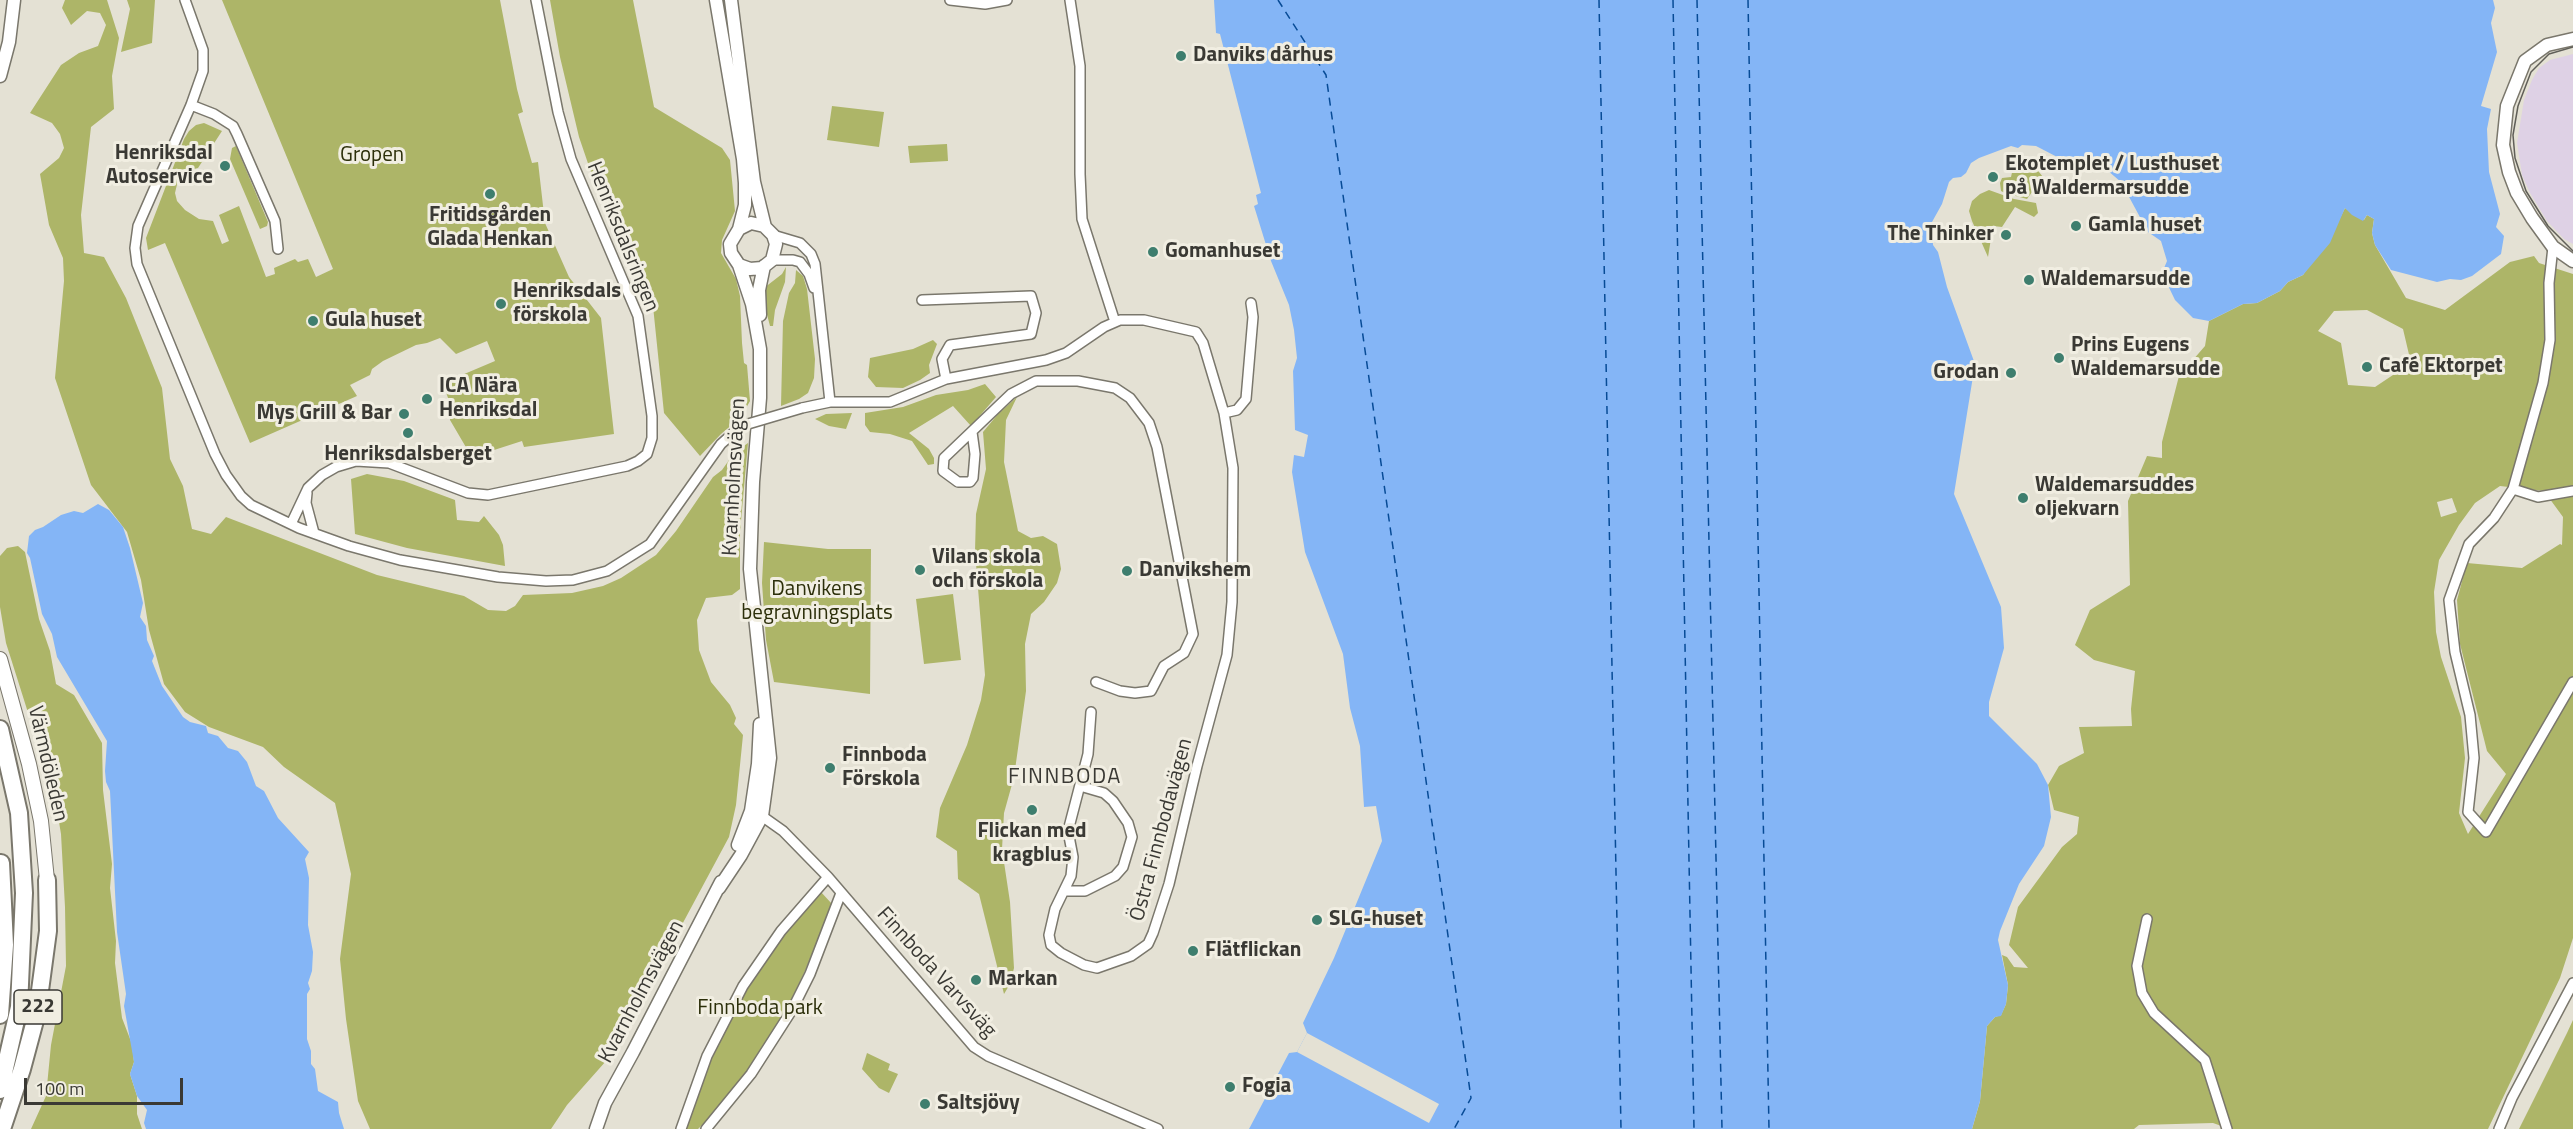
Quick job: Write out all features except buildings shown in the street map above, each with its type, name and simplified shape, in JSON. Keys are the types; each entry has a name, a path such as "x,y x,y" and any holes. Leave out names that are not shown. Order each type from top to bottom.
{"highway":[{"path":"0,729 19,813 24,893 19,1007 0,1090"},
{"path":"0,1015 5,945 1,863"},
{"name":"222","path":"2,1129 22,1069 37,1013 48,931 47,880"}],"main road":[{"name":"Värmdöleden","path":"0,658 29,764 41,821 47,880"}],"street":[{"path":"0,76 9,42 14,0"},
{"path":"185,0 204,56 200,84 138,226 135,248 138,264 226,475 241,496 251,505 314,533 400,560 457,571 546,581 591,577 620,564 650,544 721,444 739,428 802,408 830,402 890,402 946,379 1031,363 1066,352 1115,322 1082,219 1080,66 1070,0"},
{"name":"Henriksdalsringen","path":"291,524 308,488 322,475 336,467 356,461 389,463 468,493 488,495 627,466 647,454 652,438 652,417 638,316 571,159 558,111 536,0"},
{"name":"Kvarnholmsvägen","path":"590,1129 719,888 741,855 756,814 770,758 750,568 753,482 760,398 758,334 752,304 739,265 731,253 730,244 739,229 745,195 743,159 716,0"},
{"name":"Kvarnholmsvägen","path":"731,0 756,195 776,244 759,290 758,334"},
{"path":"950,0 985,4 1007,0"},
{"path":"2573,39 2547,45 2525,61 2511,93 2504,120 2503,145 2517,193 2553,247 2573,261"},
{"path":"0,53 9,42"},
{"path":"191,105 214,114 233,126 275,221 278,249"},
{"path":"739,229 752,224 800,243 811,254 817,273 830,402"},
{"path":"2553,247 2549,283 2550,340 2543,383 2514,489 2494,518 2469,544 2449,600 2455,652 2470,715 2474,758 2468,812 2486,832 2573,682"},
{"path":"739,265 750,269 768,263 792,260 800,262 809,274 818,296"},
{"path":"922,300 1031,296 1036,313 1031,334 950,345 942,359 946,379"},
{"path":"1224,413 1237,410 1246,399 1253,317 1251,303"},
{"name":"Östra Finnbodavägen","path":"1091,712 1088,754 1068,831 1073,865 1055,909 1049,935 1051,945 1074,961 1091,967 1106,966 1131,956 1148,944 1169,884 1197,766 1227,655 1232,602 1233,468 1224,413 1203,343 1196,332 1144,320 1132,319 1115,322"},
{"path":"1031,363 1036,381"},
{"path":"972,432 975,469 970,482 964,483 949,477 943,471 944,458 1011,394 1036,381 1078,381 1115,388 1130,398 1149,423 1157,447 1193,634 1184,653 1164,666 1150,691 1135,693 1120,691 1096,682"},
{"path":"308,488 306,503 314,533"},
{"path":"2514,489 2538,497 2573,491"},
{"path":"1064,891 1085,891 1115,876 1123,867 1132,837 1128,823 1113,801 1104,793 1080,786"},
{"name":"Finnboda Varvsväg","path":"756,814 791,838 828,877 974,1047 988,1056 1158,1129"},
{"path":"681,1129 707,1056 743,986 782,931 828,877"},
{"path":"706,1129 751,1074 792,1010 810,974 841,893"},
{"path":"2147,919 2137,966 2142,993 2154,1013 2205,1060 2227,1129"},
{"path":"2499,1129 2512,1098 2573,983"},
{"name":"Kvarnholmsvägen","path":"596,1129 600,1114"}],"shaded area":[{"path":"2573,54 2573,244 2564,239 2547,221 2530,193 2522,175 2517,143 2524,100 2539,68 2550,60"}],"green space":[{"path":"65,0 107,0 119,38 112,76 114,109 91,127 81,215 84,253 104,257 126,298 162,388 170,459 183,486 192,529 211,534 226,517 377,575 464,596 488,610 506,611 515,606 523,595 572,593 603,586 621,578 656,555 676,531 713,477 722,470 734,453 748,443 740,532 740,589 732,595 706,598 697,620 699,650 711,682 730,705 736,718 734,724 743,735 736,805 729,837 619,1042 606,1061 567,1105 551,1129 370,1129 358,1101 346,1019 340,959 351,874 335,803 284,767 263,747 209,727 185,712 164,684 149,630 141,580 127,532 91,485 55,378 64,281 63,258 49,225 40,174 59,158 64,148 60,134 52,123 30,113 61,65 79,53 98,46 106,25 100,13 87,11 71,25 62,8"},
{"path":"127,0 155,0 152,43 121,52 130,9"},
{"name":"Gropen","path":"222,0 500,0 523,112 518,114 532,163 538,162 545,223 569,277 601,318 614,434 524,447 522,441 491,451 492,457 471,463 467,449 450,420 449,401 443,383 495,361 487,341 456,354 440,338 416,345 383,361 372,369 370,375 350,385 357,396 250,443 165,243 148,250 146,238 189,131 196,125 204,123 222,131 198,168 186,171 179,176 175,193 177,201 185,210 199,219 213,221 222,244 229,241 219,215 239,206 266,277 275,274 274,268 295,259 298,262 308,259 316,277 333,269"},
{"path":"550,0 633,0 654,107 722,148 730,160 735,211 722,240 721,253 736,279 740,296 742,343 744,363 747,365 750,401 741,417 700,456 664,413 653,306 650,307 623,250 593,178 579,137 560,57"},
{"path":"832,106 884,112 879,147 827,140"},
{"path":"947,144 948,161 910,163 908,146"},
{"path":"236,146 268,222 267,226 260,229 230,159 232,148"},
{"path":"2026,157 2037,161 2035,167 2043,177 2027,199 2001,191 2002,178 2011,177 2013,168"},
{"path":"1989,190 2014,199 2036,203 2038,213 2034,217 2015,207 2002,227 1993,226 1988,257 1969,211 1972,201"},
{"path":"2345,208 2364,220 2367,215 2374,219 2372,233 2375,245 2406,298 2445,310 2510,262 2534,256 2539,263 2573,274 2573,938 2560,978 2488,1129 2230,1129 2213,1123 2139,1125 2134,1129 1972,1129 1980,1101 1987,1026 1995,1017 2001,1015 2006,1004 2008,985 2002,955 2007,957 2014,967 2028,968 2009,945 2018,907 2062,847 2077,834 2079,817 2054,810 2048,785 2059,766 2084,753 2079,727 2132,726 2131,709 2135,671 2094,660 2075,645 2090,610 2130,585 2128,501 2147,456 2162,458 2162,442 2179,376 2205,346 2209,321 2243,304 2257,303 2280,291 2288,282 2303,275","holes":["2367,310 2403,329 2411,363 2375,387 2348,385 2341,343 2318,331 2334,311","2500,486 2544,491 2563,517 2562,545 2560,544 2522,568 2467,563 2457,600 2460,644 2487,751 2506,774 2468,834 2459,813 2465,758 2461,717 2441,657 2436,632 2434,592 2439,560 2475,503","2452,498 2457,512 2441,517 2437,502"]},
{"path":"786,267 785,282 775,310 773,326 770,326 764,303 764,288 782,274"},
{"path":"796,270 803,276 807,289 815,359 814,378 808,393 781,406 783,321 789,293 795,283"},
{"path":"933,340 937,344 929,365 930,373 920,380 903,388 876,387 868,377 870,358 913,349"},
{"path":"985,384 996,397 971,426 953,406 909,433 929,449 934,458 934,464 928,465 912,441 890,434 870,432 865,425 865,413 903,407 936,395 968,390"},
{"path":"1017,397 1006,420 1004,462 1018,531 1031,538 1043,536 1057,544 1061,569 1057,583 1044,602 1031,614 1025,644 1026,691 1014,777 1004,813 1002,849 1010,902 1014,968 1010,984 1004,994 979,894 958,879 957,851 936,837 940,808 967,745 981,700 985,675 975,551 976,514 986,469 983,432"},
{"path":"852,413 846,429 829,426 815,419 826,414"},
{"path":"367,474 404,481 455,500 457,520 479,522 484,516 499,535 503,545 505,566 407,548 355,534 351,479"},
{"name":"Danvikens begravningsplats","path":"764,542 828,549 871,549 870,694 774,682 766,640 762,583"},
{"path":"18,546 25,552 56,684 74,695 102,743 103,790 112,864 110,888 116,941 115,963 122,1018 132,1044 134,1062 130,1074 137,1096 137,1114 142,1129 31,1129 46,1096 51,1045 66,966 65,907 61,834 55,798 6,643 0,607 0,556 7,548"},
{"path":"953,594 961,660 924,664 916,599"},
{"name":"Finnboda park","path":"821,892 832,904 805,971 785,1012 764,1048 719,1108 698,1129 685,1129 713,1050 741,995 767,955"},
{"path":"2573,1020 2573,1129 2519,1129 2567,1033"},
{"path":"867,1053 890,1064 888,1070 898,1074 889,1093 879,1088 862,1069"}],"water":[{"path":"1214,0 2493,0 2495,8 2491,23 2497,52 2481,106 2491,109 2487,129 2489,172 2500,214 2496,227 2504,236 2501,254 2472,276 2461,280 2450,279 2437,282 2391,270 2375,245 2372,233 2374,219 2367,215 2363,221 2345,208 2330,243 2303,275 2288,282 2280,291 2257,303 2243,304 2209,321 2193,318 2175,300 2162,273 2167,261 2161,241 2148,232 2121,182 2107,170 2063,160 2036,146 2022,145 2018,148 2011,146 1979,158 1971,163 1961,177 1953,178 1949,182 1942,204 1932,222 1933,245 1938,252 1947,287 1975,364 1954,494 2001,607 2004,648 1989,702 1989,716 2037,764 2048,785 2051,817 2044,846 2019,884 2000,931 1998,940 2008,985 2006,1004 2001,1016 1995,1017 1987,1026 1980,1101 1972,1129 1249,1129 1289,1053 1297,1052 1307,1033 1303,1023 1334,958 1382,841 1376,806 1364,807 1360,746 1350,708 1343,654 1305,552 1292,472 1294,455 1304,457 1308,435 1295,430 1293,371 1297,358 1294,330 1289,305 1271,261 1254,206 1258,204 1256,195 1261,193 1220,34 1216,33"},
{"path":"98,504 109,510 123,527 143,603 140,617 146,626 147,640 154,656 152,661 162,686 183,717 190,722 206,726 208,733 218,736 228,748 238,751 247,762 256,786 264,791 278,818 309,852 305,859 309,878 308,925 313,952 312,971 308,983 310,989 307,994 307,1039 318,1091 338,1102 344,1129 146,1129 144,1123 147,1110 137,1096 130,1074 134,1062 124,1006 126,994 117,932 110,791 105,771 107,741 57,657 52,634 42,614 27,553 29,536 35,530 61,515 74,511 83,513"}],"pier":[{"path":"1307,1033 1439,1104 1429,1123 1297,1052"}],"ferry route":[{"path":"1278,0 1326,75 1471,1098 1454,1129"},
{"path":"1599,0 1621,1129"},
{"path":"1673,0 1694,1129"},
{"path":"1697,0 1722,1129"},
{"path":"1748,0 1769,1129"}],"tram line":[{"path":"2573,47 2549,54 2531,72 2518,106 2513,135 2515,158 2526,191 2548,226 2573,251"}],"place":[{"name":"Danviks dårhus","path":"1181,56"},
{"name":"Henriksdal Autoservice","path":"225,166"},
{"name":"Ekotemplet / Lusthuset på Waldermarsudde","path":"1993,177"},
{"name":"Fritidsgården Glada Henkan","path":"490,194"},
{"name":"Gamla huset","path":"2076,226"},
{"name":"The Thinker","path":"2006,235"},
{"name":"Gomanhuset","path":"1153,252"},
{"name":"Waldemarsudde","path":"2029,280"},
{"name":"Henriksdals förskola","path":"501,304"},
{"name":"Gula huset","path":"313,321"},
{"name":"Prins Eugens Waldemarsudde","path":"2059,358"},
{"name":"Café Ektorpet","path":"2367,367"},
{"name":"Grodan","path":"2011,373"},
{"name":"ICA Nära Henriksdal","path":"427,399"},
{"name":"Mys Grill & Bar","path":"404,414"},
{"name":"Henriksdalsberget","path":"408,433"},
{"name":"Waldemarsuddes oljekvarn","path":"2023,498"},
{"name":"Vilans skola och förskola","path":"920,570"},
{"name":"Danvikshem","path":"1127,571"},
{"name":"Finnboda Förskola","path":"830,768"},
{"name":"Flickan med kragblus","path":"1032,810"},
{"name":"SLG-huset","path":"1317,920"},
{"name":"Flätflickan","path":"1193,951"},
{"name":"Markan","path":"976,980"},
{"name":"Fogia","path":"1230,1087"},
{"name":"Saltsjövy","path":"925,1104"}],"district":[{"name":"FINNBODA","path":"1065,778"}]}
